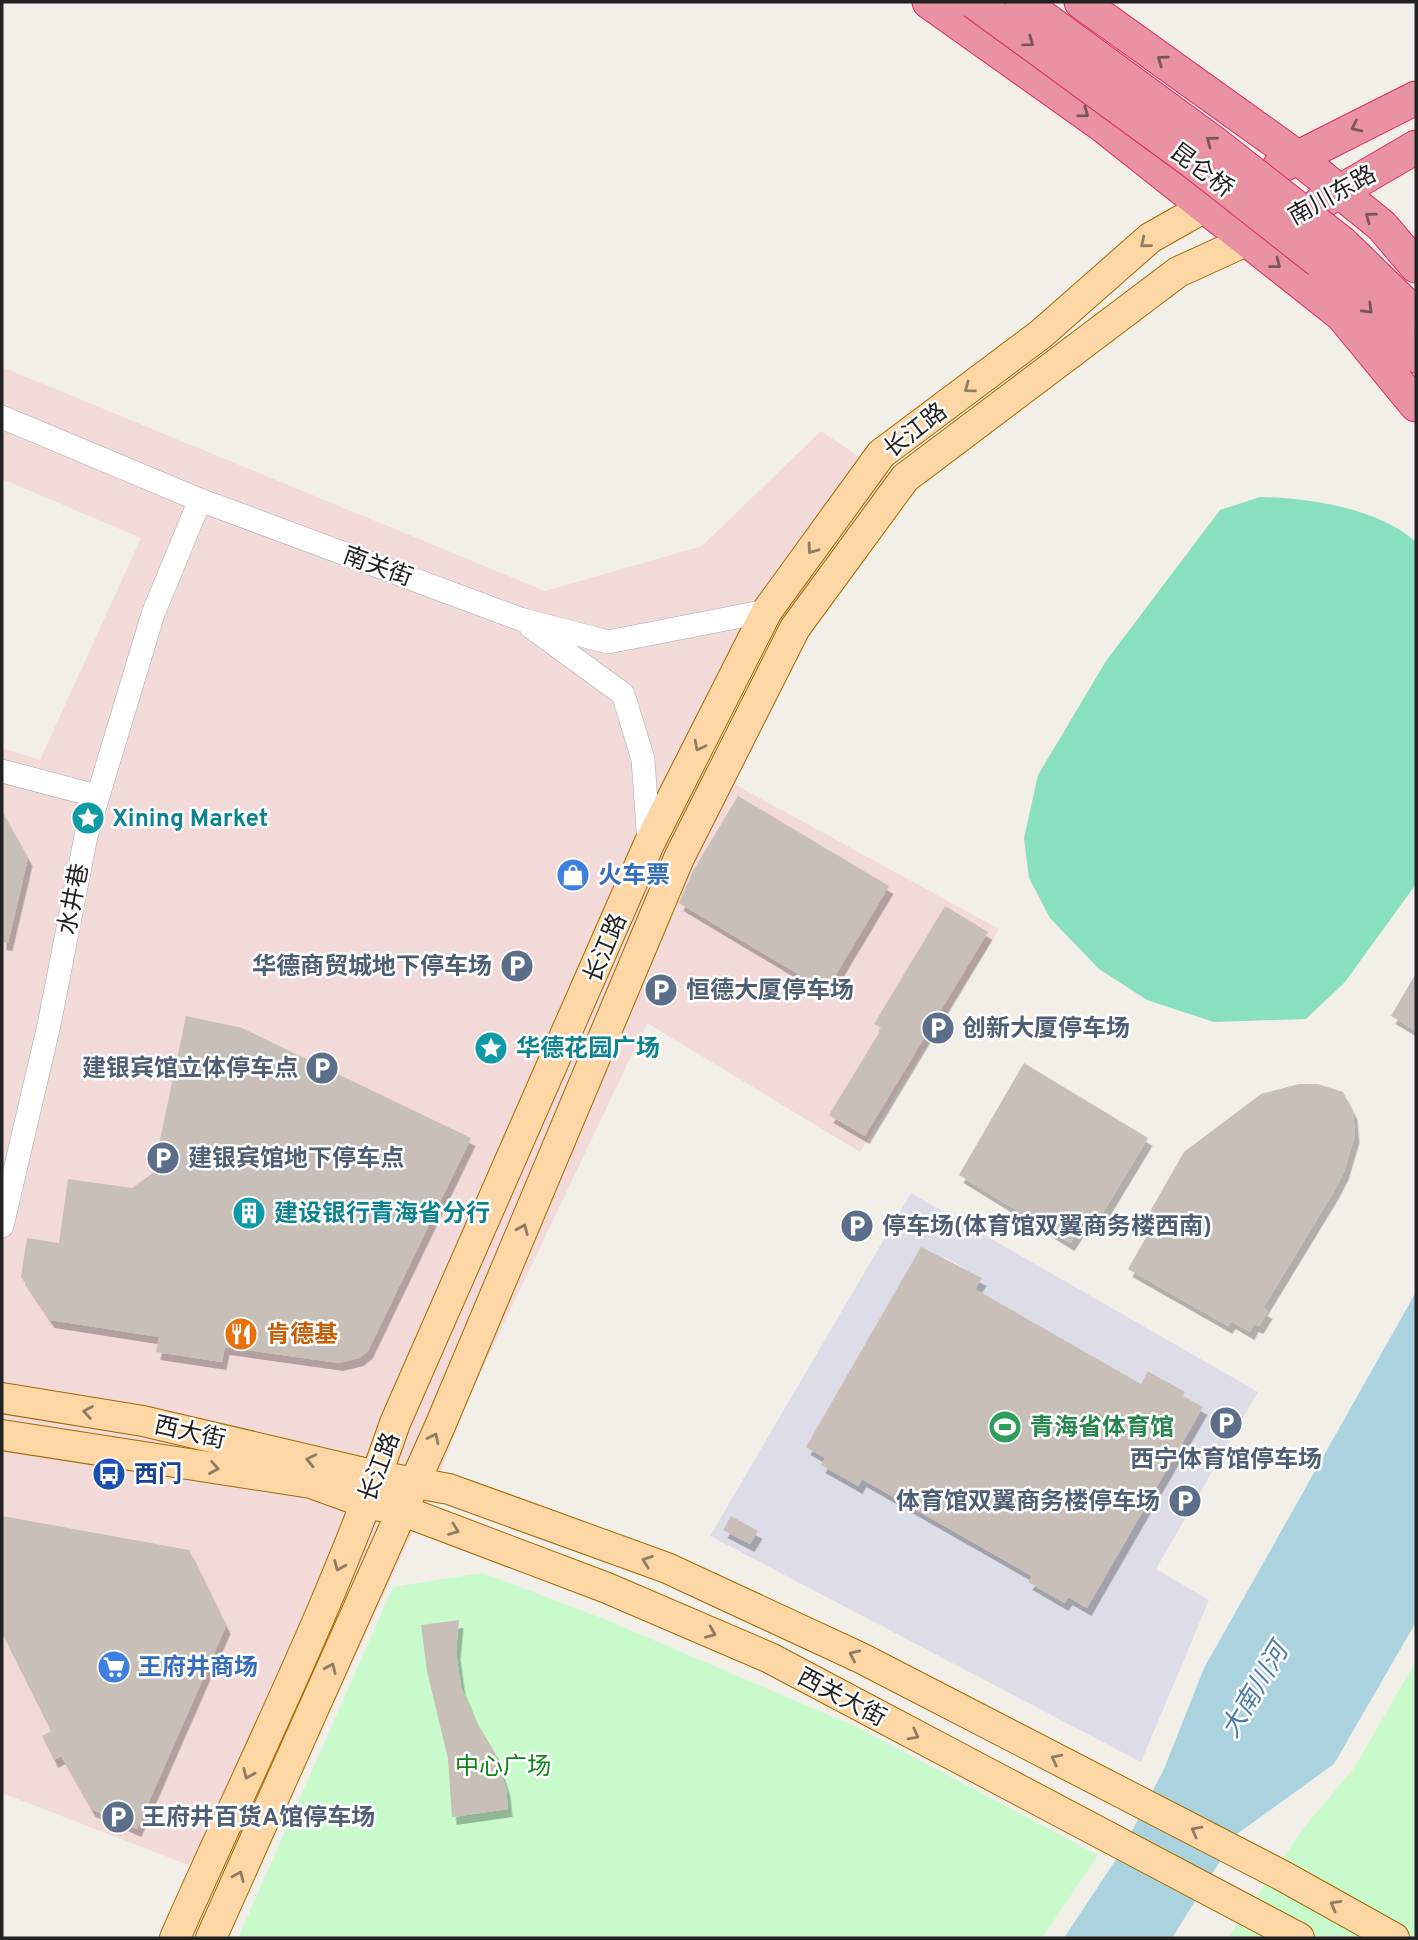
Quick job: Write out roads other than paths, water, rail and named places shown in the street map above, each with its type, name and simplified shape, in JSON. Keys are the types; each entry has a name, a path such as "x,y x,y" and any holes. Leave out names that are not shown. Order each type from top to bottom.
{"highway":[{"path":"929,2 1102,125 1203,208 1342,315 1416,405"},
{"name":"昆仑桥","path":"974,2 1193,162 1319,261 1416,356"},
{"name":"昆仑桥","path":"1022,2 1213,142 1342,243 1416,315"},
{"path":"1081,2 1297,157 1382,226 1416,266"},
{"name":"南川东路","path":"1297,157 1416,98"},
{"name":"南川东路","path":"1246,241 1339,193 1416,147"},
{"name":"长江路","path":"1203,208 1297,157"}],"main road":[{"name":"长江路","path":"175,1938 366,1503 395,1423 649,844 767,611 881,454 1041,334 1150,238 1203,208"},
{"name":"长江路","path":"211,1938 440,1426 679,858 795,628 905,478 1178,272 1246,241"},
{"name":"西大街","path":"2,1398 143,1421 377,1476 449,1489 667,1568 861,1658 1256,1863 1394,1938"},
{"name":"西大街","path":"2,1435 311,1483 366,1503"},
{"name":"西关大街","path":"366,1503 401,1510 607,1588 769,1658 1097,1834 1299,1938"}],"street":[{"name":"南关街","path":"2,418 200,500 520,619 608,642 767,611"},
{"name":"水井巷","path":"2,1226 49,1026 86,836 153,614 200,500"},
{"path":"520,619 623,694 643,759 649,844"},
{"path":"2,771 97,796"}],"water":[{"name":"大南川河","path":"1416,1292 1416,1622 1334,1764 1237,1834 1172,1938 1064,1938 1121,1852 1164,1769 1204,1668"}],"place":[{"name":"Xining Market","path":"88,818"},
{"name":"火车票","path":"573,875"},
{"name":"华德商贸城地下停车场","path":"517,966"},
{"name":"恒德大厦停车场","path":"661,990"},
{"name":"创新大厦停车场","path":"938,1028"},
{"name":"华德花园广场","path":"491,1048"},
{"name":"建银宾馆立体停车点","path":"322,1068"},
{"name":"建银宾馆地下停车点","path":"163,1158"},
{"name":"建设银行青海省分行","path":"249,1213"},
{"name":"停车场(体育馆双翼商务楼西南)","path":"857,1226"},
{"name":"肯德基","path":"241,1334"},
{"name":"西宁体育馆停车场","path":"1226,1423"},
{"name":"青海省体育馆","path":"1005,1427"},
{"name":"西门","path":"109,1474"},
{"name":"体育馆双翼商务楼停车场","path":"1185,1501"},
{"name":"王府井商场","path":"114,1667"},
{"name":"王府井百货A馆停车场","path":"118,1817"}],"park label":[{"name":"中心广场","path":"503,1766"}]}
